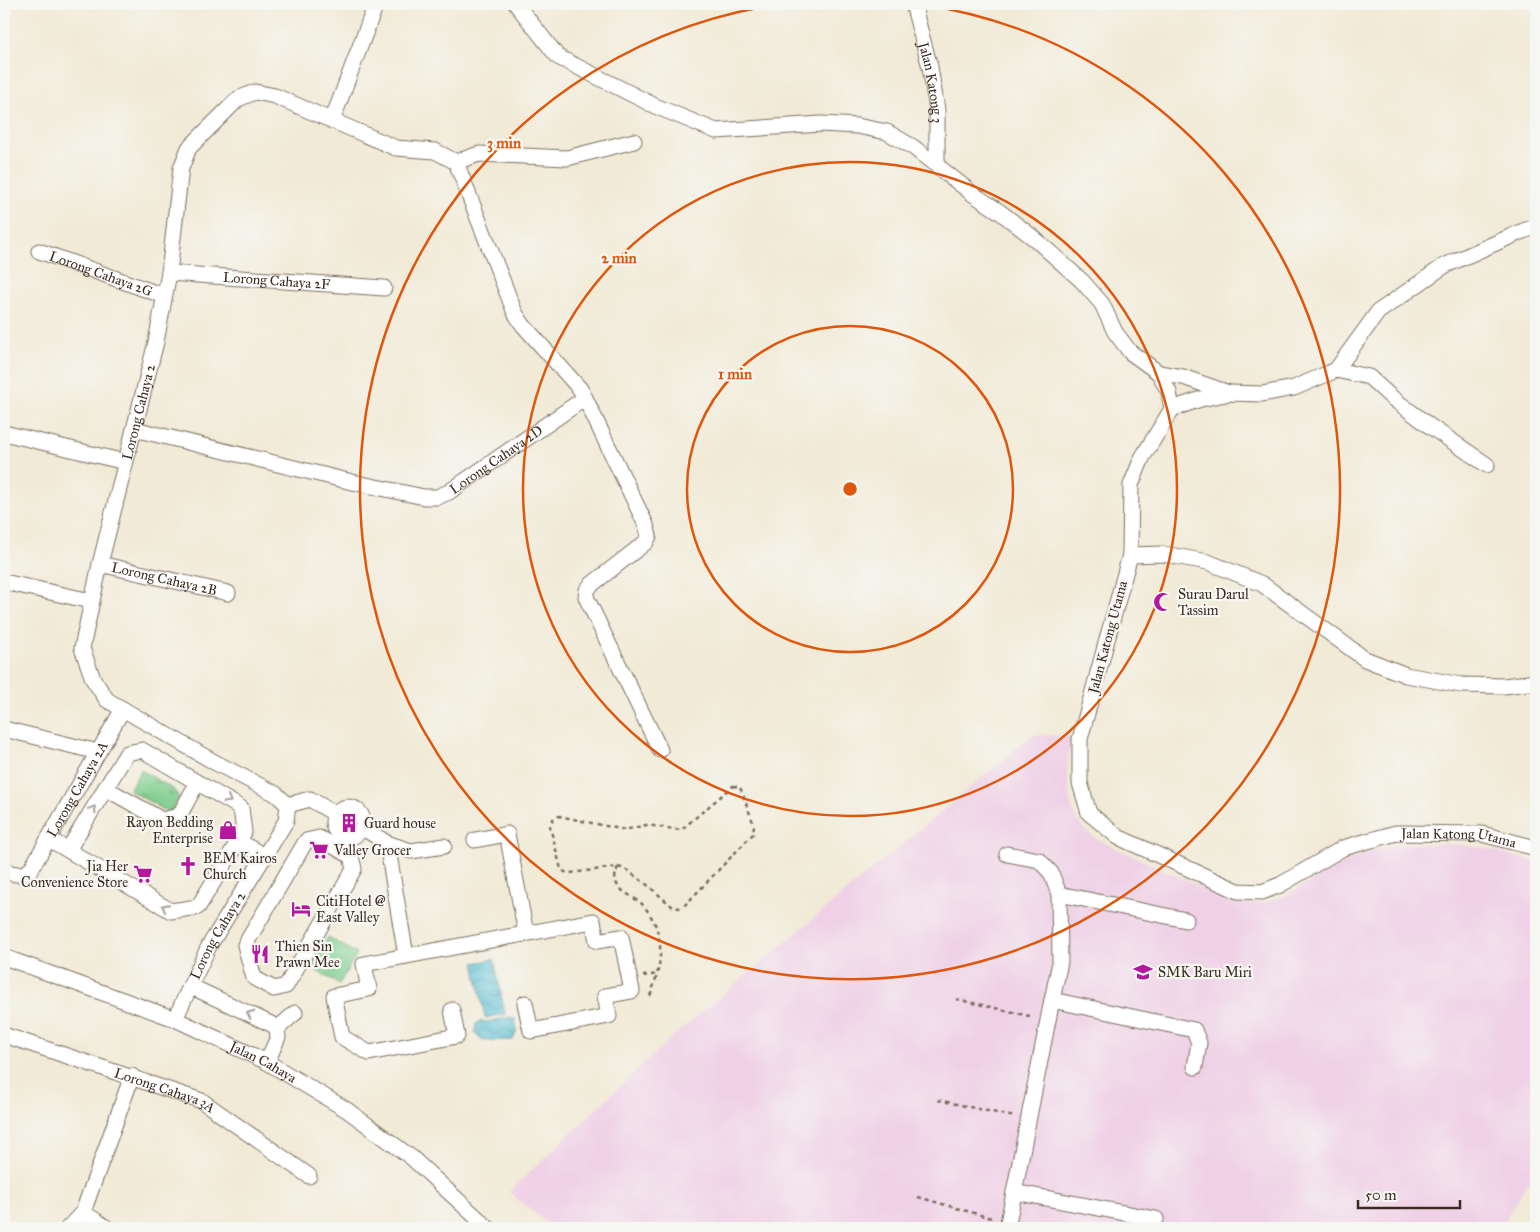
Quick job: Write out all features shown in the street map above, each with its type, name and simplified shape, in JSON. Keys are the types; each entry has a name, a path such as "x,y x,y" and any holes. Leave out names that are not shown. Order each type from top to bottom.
{"street":[{"path":"332,121 376,4"},
{"path":"516,4 558,57 648,103 716,131 821,124 857,126 887,132 913,147 1035,239 1082,281 1102,304 1115,332 1130,352 1159,373 1169,392 1172,409 1201,399 1230,393 1262,394 1294,388 1336,370 1378,312 1444,266 1536,227"},
{"name":"Jalan Katong 3","path":"913,4 930,67 937,110 937,165"},
{"name":"Lorong Cahaya 2","path":"175,1019 210,946 245,917 265,857 286,820 288,806 276,794 216,763 107,700 93,679 82,648 91,601 156,342 169,273 181,168 189,148 238,99 255,92 275,96 396,148 435,151 456,162"},
{"path":"634,141 567,158 479,154 456,162 515,313 580,389 646,526 649,536 646,542 591,585 587,590 586,596 660,750"},
{"name":"Lorong Cahaya 2G","path":"39,251 164,296"},
{"name":"Lorong Cahaya 2F","path":"169,273 384,288"},
{"path":"1336,370 1369,377 1411,412 1487,465"},
{"path":"1159,373 1183,377 1230,393"},
{"name":"Lorong Cahaya 2D","path":"134,429 352,482 424,497 437,497 449,492 585,398"},
{"name":"Jalan Katong Utama","path":"1172,409 1142,458 1131,485 1130,555 1080,740 1080,783 1089,814 1118,837 1238,891 1262,892 1280,885 1343,848 1396,832 1482,834 1536,848"},
{"path":"4,433 125,462"},
{"path":"1130,555 1163,554 1208,562 1262,584 1365,659 1406,675 1461,685 1504,686 1536,682"},
{"name":"Lorong Cahaya 2B","path":"100,564 228,593"},
{"path":"4,582 91,601"},
{"name":"Lorong Cahaya 2A","path":"4,871 18,875 25,874 31,869 123,709"},
{"path":"4,729 98,752"},
{"path":"49,839 171,911 198,907 244,832 241,808 142,750 126,753 68,850"},
{"path":"105,788 162,820 179,816 197,783"},
{"path":"288,806 310,799 335,814"},
{"path":"353,807 361,813 363,818 362,828 360,832 351,837 341,835 334,828 335,814 342,808 353,807"},
{"path":"362,828 387,843 411,852 444,846"},
{"path":"475,840 507,834 526,934"},
{"path":"320,838 351,856 354,869 286,986 274,989 254,978 245,945 245,917 306,841 320,838"},
{"path":"239,841 265,857"},
{"path":"387,843 406,956"},
{"path":"1007,854 1039,860 1052,873 1059,894 1060,962 1008,1226"},
{"path":"1059,894 1186,920"},
{"path":"452,1010 457,1036 369,1053 342,1037 334,996 369,989 364,964 593,921 597,941 621,937 632,991 605,996 609,1016 531,1031 525,1002"},
{"name":"Jalan Cahaya","path":"4,957 175,1019 267,1062 347,1110 404,1152 488,1228"},
{"path":"190,986 273,1025 277,1029 278,1037 267,1062"},
{"path":"1052,1000 1194,1030 1200,1043 1195,1066"},
{"path":"277,1029 295,1012"},
{"name":"Lorong Cahaya 3A","path":"4,1034 202,1101 309,1176"},
{"path":"68,1228 83,1212 132,1076"},
{"path":"1014,1192 1156,1219"},
{"path":"83,1212 107,1228"}],"path":[{"path":"732,786 740,787 754,825 753,834 686,904 679,908 673,907 645,883 625,869 618,867 565,872 561,869 550,827 553,819 559,816 625,830 646,825 681,830 732,786"},
{"path":"618,867 615,875 616,883 642,905 654,924 660,946 660,968 650,996"},
{"path":"956,999 1048,1020"},
{"path":"938,1100 1028,1120"},
{"path":"918,1197 1008,1226"}],"shaded area":[{"name":"SMK Baru Miri","path":"1033,735 1071,736 1067,771 1070,803 1079,823 1094,838 1230,900 1248,904 1268,902 1284,896 1342,864 1373,850 1413,844 1450,844 1484,848 1536,862 1536,1170 1500,1228 552,1228 509,1192 669,1040"}],"green space":[{"path":"141,770 173,789 179,797 170,813 129,790"},
{"path":"328,937 357,954 339,984 310,967"}],"water":[{"path":"494,959 505,1014 485,1018 474,963"},
{"path":"510,1017 515,1019 517,1030 513,1040 483,1041 475,1033 476,1024 480,1021 487,1022"}],"place":[{"name":"Surau Darul Tassim","path":"1163,602"},
{"name":"Guard house","path":"349,823"},
{"name":"Rayon Bedding Enterprise","path":"228,830"},
{"name":"Valley Grocer","path":"319,850"},
{"name":"BEM Kairos Church","path":"188,866"},
{"name":"Jia Her Convenience Store","path":"143,874"},
{"name":"CitiHotel @ East Valley","path":"301,909"},
{"name":"Thien Sin Prawn Mee","path":"260,954"},
{"name":"SMK Baru Miri","path":"1143,972"}]}
